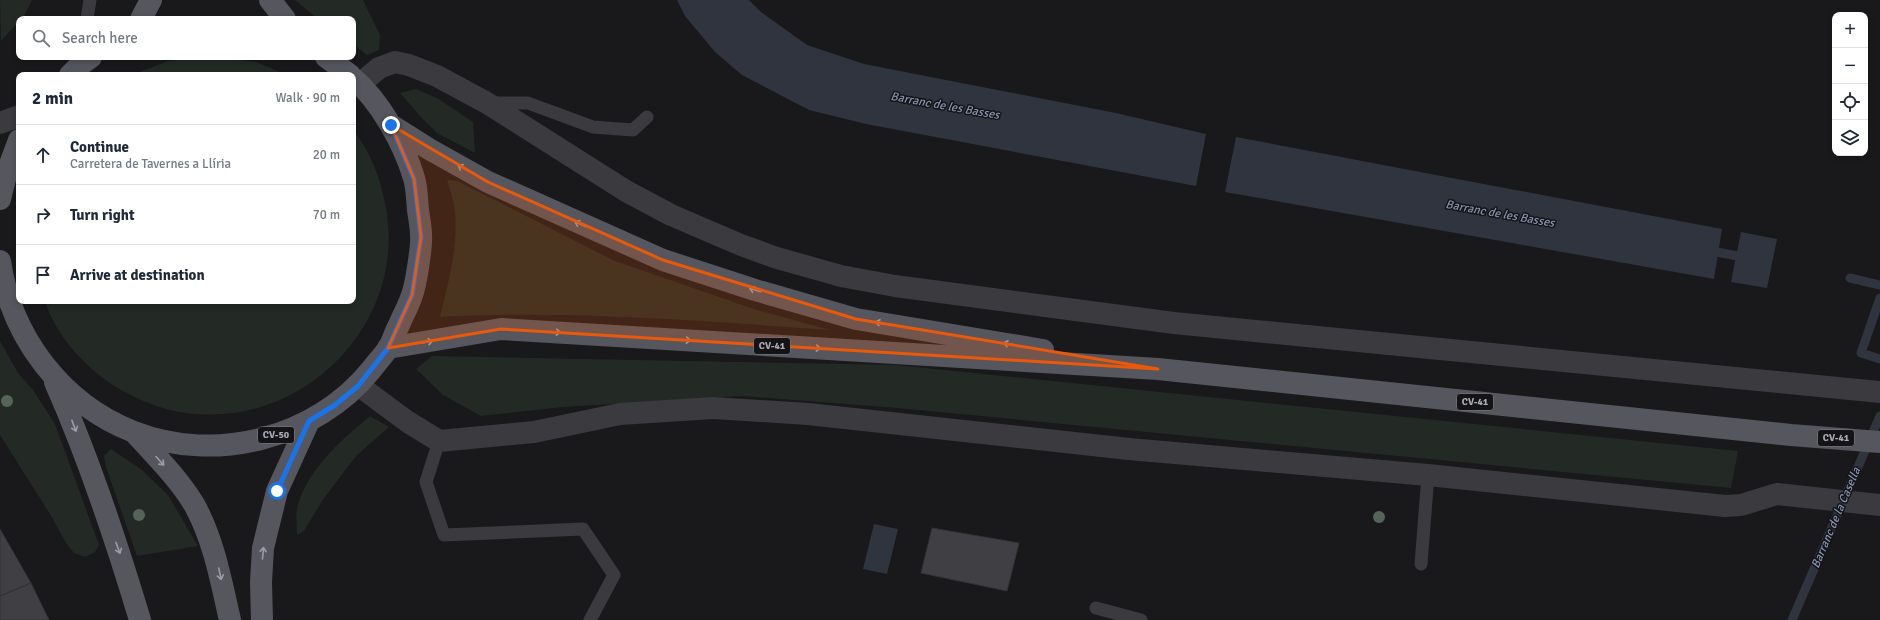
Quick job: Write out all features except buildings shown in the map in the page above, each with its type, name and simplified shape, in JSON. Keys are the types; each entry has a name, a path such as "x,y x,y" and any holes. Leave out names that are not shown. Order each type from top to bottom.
{"main road":[{"path":"143,16 151,0"},
{"path":"270,0 283,16"},
{"name":"CV-50","path":"330,60 345,72"},
{"name":"CV-50","path":"0,260 7,311 31,348 53,377 90,409 134,432 163,440 193,445 223,445 253,441 282,433 309,421 335,405 358,386 388,348 412,295 421,237 414,179 391,125 356,81"},
{"name":"CV-41","path":"391,125 429,149 488,182 663,260 754,290 856,318 1158,369"},
{"path":"0,200 6,174 16,148"},
{"name":"CV-41","path":"388,348 501,329 1158,369 1791,435 1880,442"},
{"path":"53,377 70,416 113,536 140,620"},
{"name":"CV-50","path":"262,620 261,582 263,548 277,491 309,421"},
{"name":"CV-50","path":"134,432 168,470 194,505 215,552 230,620"}],"street":[{"path":"356,78 395,62 409,65 438,76 487,103 626,191 671,215 741,245 777,258 841,276 895,286 1174,323 1880,392"},
{"path":"0,123 16,117"},
{"path":"358,386 439,442 534,432 620,414 713,408 808,414 1129,450 1428,475 1725,506 1741,504 1777,494 1880,505"}],"lane":[{"path":"87,16 90,0"},
{"path":"487,103 528,103 593,127 633,130 647,118"},
{"path":"439,442 426,482 444,535 583,528 614,574 590,620"},
{"path":"1421,564 1428,475"},
{"path":"1096,608 1141,620"}],"highlighted area":[{"path":"391,125 488,182 663,260 856,319 1158,369 501,329 388,348 412,295 421,237 414,179"}],"shaded area":[{"path":"0,0 32,0 24,16 16,16 16,24 1,41"},
{"path":"295,0 363,0 380,35 379,50 367,55 356,46 356,16 314,16"},
{"path":"236,60 256,62 280,72 140,72 168,61"},
{"path":"416,89 437,98 473,122 475,153 437,133 400,93"},
{"path":"356,134 370,157 378,177 386,208 388,251 380,291 363,328 338,360 306,386 270,404 229,414 186,413 159,407 134,397 106,380 84,362 64,339 46,304 356,304"},
{"path":"447,180 457,181 615,261 757,310 830,330 684,320 586,316 489,315 440,317 452,266 456,226 452,196"},
{"path":"0,341 18,373 33,390 55,424 99,545 95,552 85,557 74,553 66,543 50,514 0,435"},
{"path":"432,356 896,365 1738,451 1731,488 897,408 742,396 562,407 481,416 443,395 416,369"},
{"path":"370,416 389,427 356,456 322,501 304,531 297,535 297,508 303,491 310,478 318,466 337,445"},
{"path":"111,449 142,470 168,495 198,546 137,556 106,467 104,456"}],"water":[{"path":"677,0 749,0 761,12 807,45 864,64 1116,113 1206,134 1196,186 866,124 809,110 742,75 715,52 685,16"},
{"path":"1236,137 1722,229 1714,279 1225,192"},
{"path":"1741,232 1777,239 1767,288 1731,282"},
{"path":"874,524 898,529 887,574 863,569"}],"waterway":[{"name":"Barranc de les Basses","path":"1706,250 1748,258"},
{"name":"Barranc de les Basses","path":"1850,278 1880,285"},
{"name":"Barranc de la Casella","path":"1880,298 1861,353 1880,359"},
{"name":"Barranc de la Casella","path":"1792,620 1880,416"}],"route":[{"path":"277,491 309,421 335,405 358,386 388,348 412,295 421,237 414,179 391,125"}]}
